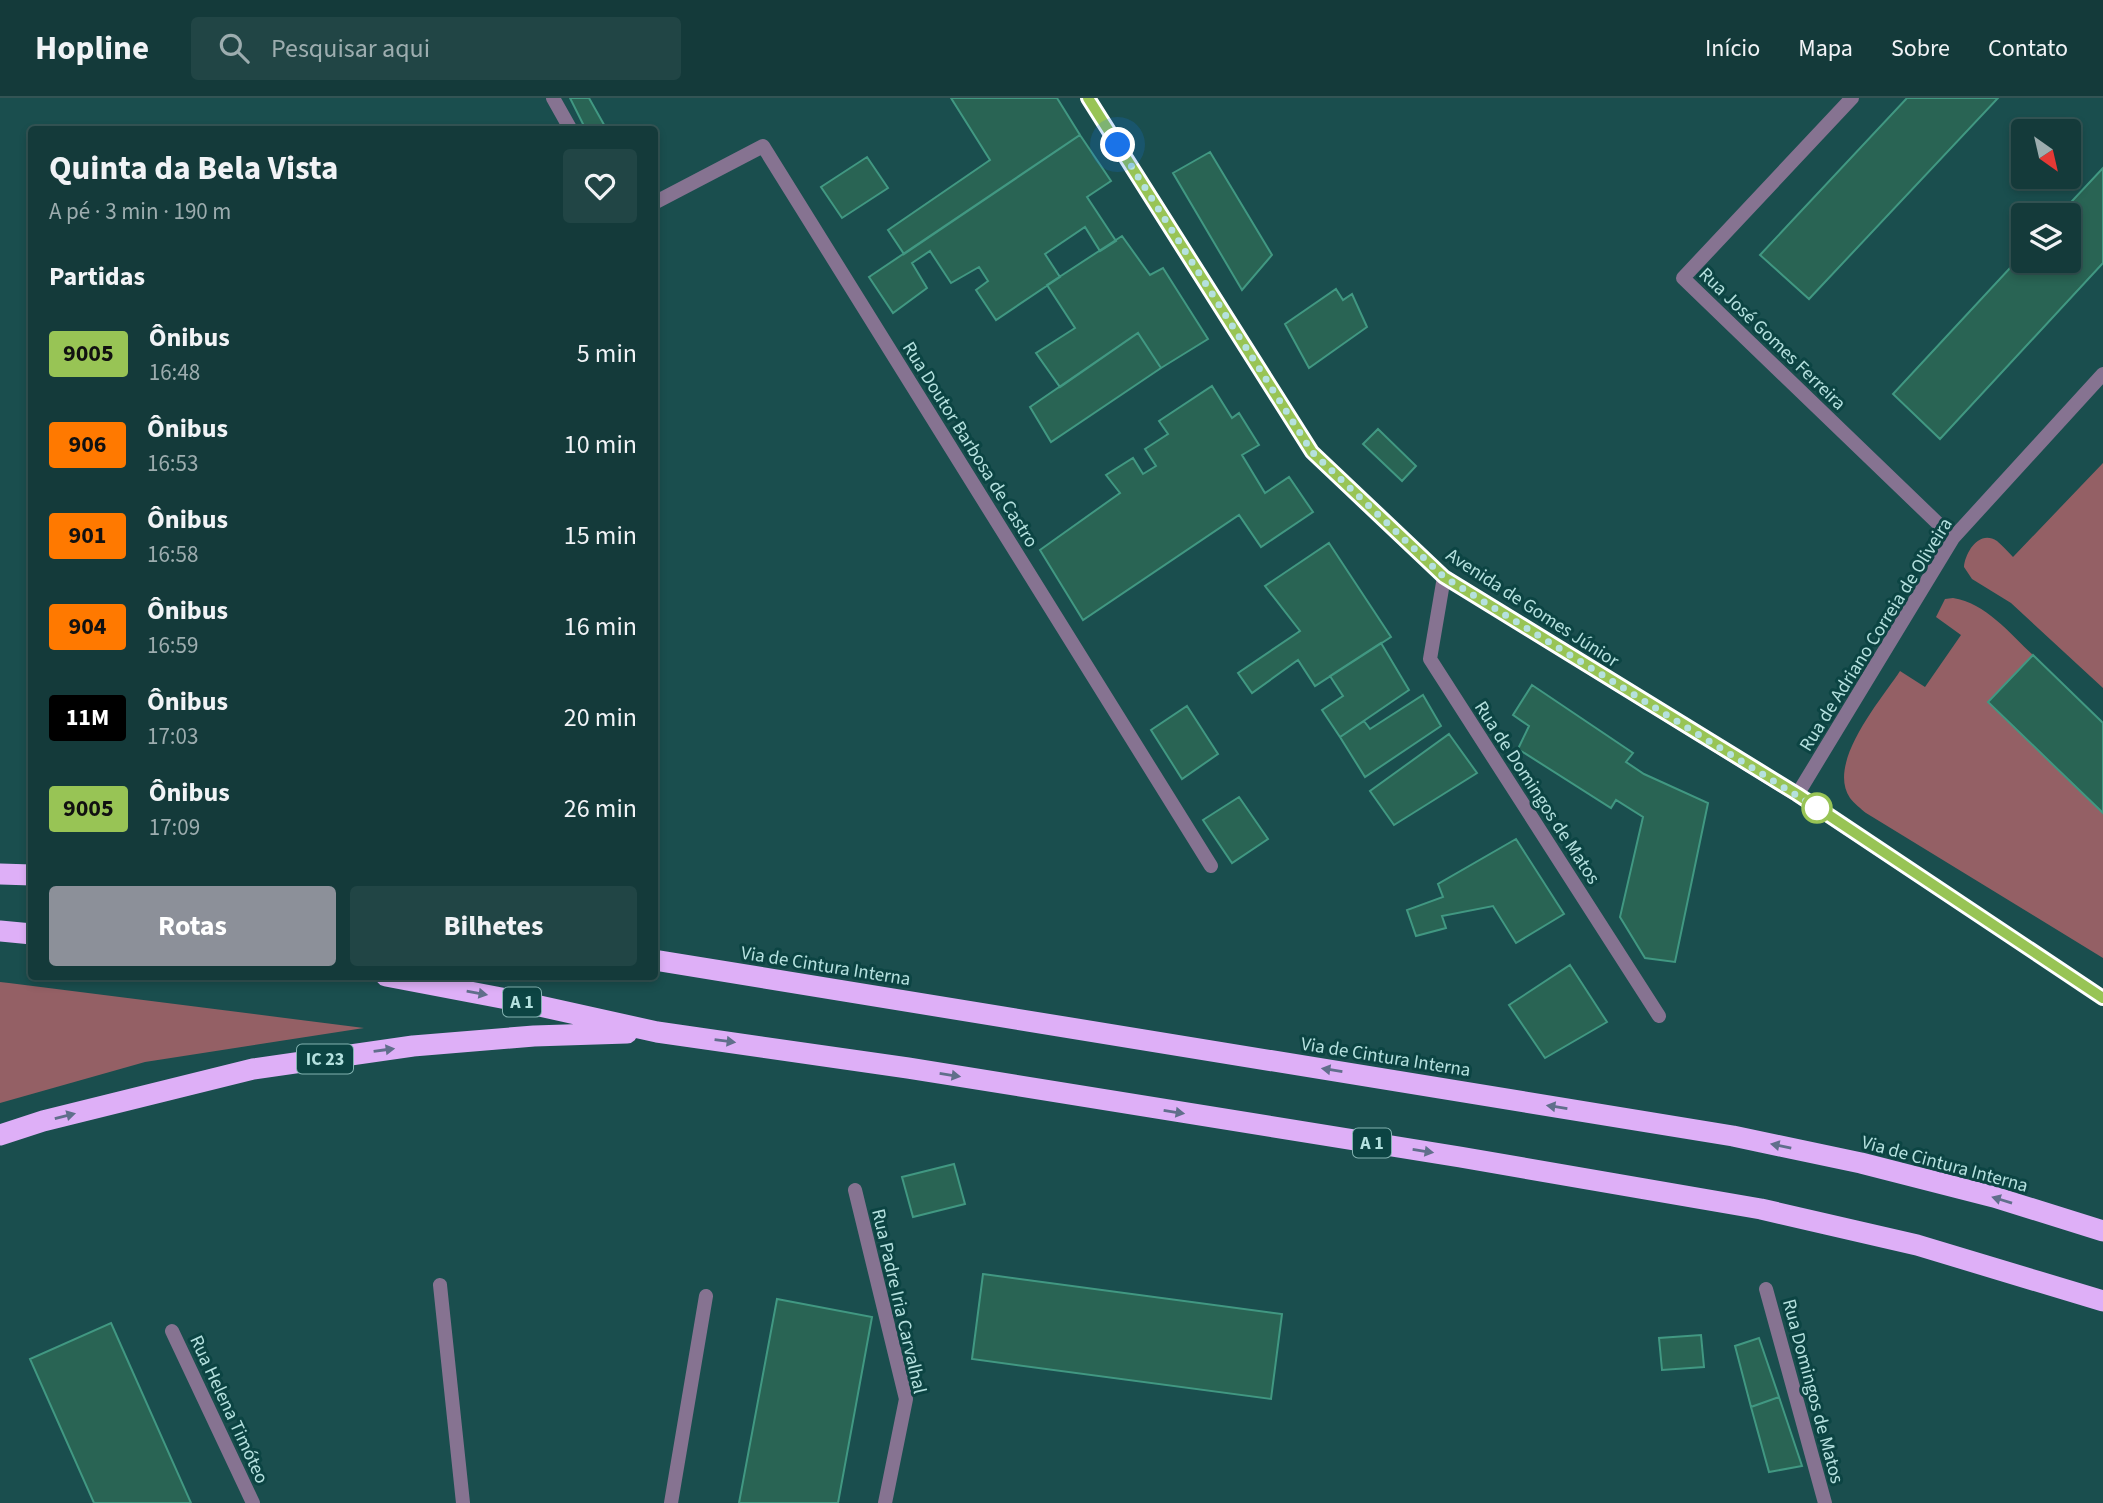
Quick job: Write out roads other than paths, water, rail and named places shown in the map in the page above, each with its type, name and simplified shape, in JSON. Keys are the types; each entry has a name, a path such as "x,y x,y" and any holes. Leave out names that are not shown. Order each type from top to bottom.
{"highway":[{"path":"0,874 28,875"},
{"path":"0,931 28,934"},
{"name":"Via de Cintura Interna","path":"658,961 1733,1136 1861,1163 1994,1198 2103,1231"},
{"name":"A 1","path":"407,980 657,1032 922,1070 1760,1209 1917,1245 2103,1301"},
{"name":"IC 23","path":"0,1135 43,1121 253,1069 413,1046 534,1036 657,1032"}],"main road":[{"name":"Avenida de Gomes Júnior","path":"1088,98 1312,452 1444,577 1797,794 2103,998"}],"street":[{"path":"553,98 569,126"},
{"name":"Rua José Gomes Ferreira","path":"1852,98 1683,278 1953,538"},
{"name":"Rua Doutor Barbosa de Castro","path":"658,201 763,146 1211,866"},
{"name":"Rua de Adriano Correia de Oliveira","path":"1797,794 1953,538 2103,374"},
{"name":"Rua de Domingos de Matos","path":"1444,577 1430,659 1659,1016"},
{"name":"Rua Padre Iria Carvalhal","path":"855,1190 906,1399 885,1503"},
{"path":"440,1285 463,1503"},
{"name":"Rua Domingos de Matos","path":"1766,1289 1825,1503"},
{"path":"671,1503 706,1296"},
{"name":"Rua Helena Timóteo","path":"172,1331 253,1503"}]}
